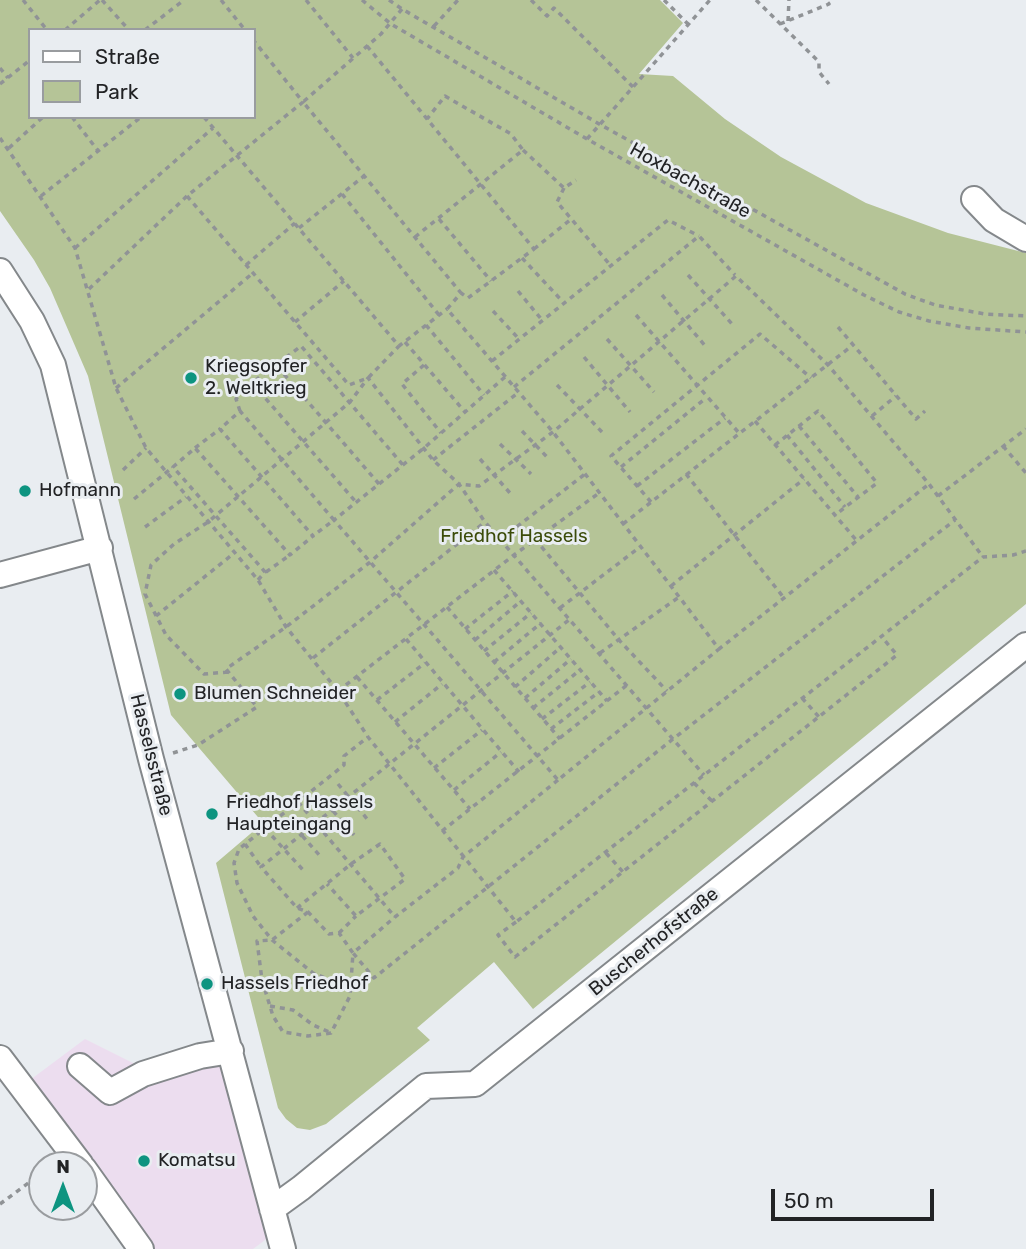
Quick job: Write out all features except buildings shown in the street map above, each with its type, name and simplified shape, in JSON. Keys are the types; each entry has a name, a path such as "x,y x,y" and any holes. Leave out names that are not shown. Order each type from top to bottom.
{"street":[{"path":"974,199 993,220 1026,240"},
{"name":"Hasselsstraße","path":"0,271 32,321 52,365 151,759 272,1209 280,1248"},
{"path":"0,575 100,548"},
{"name":"Buscherhofstraße","path":"272,1209 426,1086 475,1084 1026,645"},
{"path":"80,1066 110,1092 143,1074 200,1056 230,1051"},
{"path":"0,1058 71,1151"},
{"path":"98,1188 141,1249"}],"path":[{"path":"23,0 45,28"},
{"path":"67,28 101,0 127,28"},
{"path":"148,28 184,0"},
{"path":"221,0 243,28"},
{"path":"306,0 353,58"},
{"name":"Hoxbachstraße","path":"362,0 391,24 587,139 864,295 900,312 929,321 969,328 1026,332"},
{"path":"390,0 601,125 905,294 934,305 985,314 1026,316"},
{"path":"434,26 458,0"},
{"path":"531,0 547,16 554,8 633,87"},
{"path":"664,0 689,25"},
{"path":"587,139 710,0"},
{"path":"756,0 819,62 819,72 829,84"},
{"path":"788,21 789,0"},
{"path":"780,24 829,4 826,0"},
{"path":"89,289 187,196 368,46 402,9"},
{"path":"256,43 461,293 468,298 571,219"},
{"path":"368,46 534,249"},
{"path":"0,84 28,62"},
{"path":"0,68 8,78"},
{"path":"427,118 445,96 511,134 523,150 564,188"},
{"path":"9,148 41,119"},
{"path":"74,119 99,152"},
{"path":"41,197 139,119"},
{"path":"206,119 399,346"},
{"path":"75,248 213,128"},
{"path":"0,138 75,248 116,388 146,448 233,554 258,580 286,627 338,691 368,737 516,922"},
{"path":"415,237 523,150"},
{"path":"299,228 364,176"},
{"path":"576,180 564,188 556,202 611,266"},
{"path":"342,194 439,315"},
{"path":"187,196 349,385 368,378"},
{"path":"439,219 491,281"},
{"path":"492,361 668,220 699,236 736,276 828,365 929,484 983,557"},
{"path":"246,265 295,223"},
{"path":"514,387 699,236"},
{"path":"522,258 564,303"},
{"path":"116,388 253,273"},
{"path":"688,275 733,325"},
{"path":"151,759 198,745 257,707 226,669 369,563 459,484 479,486 553,432 736,276"},
{"path":"295,322 344,281"},
{"path":"518,291 542,320"},
{"path":"229,672 204,674 172,643 145,594 151,565 174,544 208,522 350,402 368,378 399,346 447,309 461,293"},
{"path":"662,295 707,348"},
{"path":"447,309 553,432 719,649"},
{"path":"493,311 519,339"},
{"path":"636,315 739,433"},
{"path":"426,325 484,395"},
{"path":"838,327 916,419 925,411"},
{"path":"651,502 611,456 760,334 811,378"},
{"path":"607,339 654,392"},
{"path":"404,342 465,412"},
{"path":"623,524 853,345"},
{"path":"403,465 301,346 252,383 236,399 240,411 558,780"},
{"path":"584,357 630,412"},
{"path":"276,365 379,484"},
{"path":"424,365 402,384 441,433"},
{"path":"258,580 424,448 505,377"},
{"path":"368,378 433,460 459,484 485,522 704,775"},
{"path":"252,383 356,502"},
{"path":"556,385 602,432"},
{"path":"433,460 519,392"},
{"path":"872,416 896,396"},
{"path":"621,467 707,397"},
{"path":"134,499 240,411"},
{"path":"775,445 818,411 877,483 835,515"},
{"path":"637,486 725,418"},
{"path":"755,421 857,541"},
{"path":"799,426 858,497"},
{"path":"220,429 313,536"},
{"path":"937,496 1026,429"},
{"path":"522,431 549,459"},
{"path":"787,435 845,508"},
{"path":"500,444 531,474"},
{"path":"1003,446 1026,473"},
{"path":"123,470 146,448"},
{"path":"195,448 289,555"},
{"path":"480,459 510,493"},
{"path":"173,467 265,572"},
{"path":"500,539 585,474"},
{"path":"686,474 784,598"},
{"path":"671,586 804,479"},
{"path":"331,1033 352,989 353,953 458,868 463,857 719,649 929,484"},
{"path":"338,691 494,570 599,493"},
{"path":"145,527 186,497"},
{"path":"338,933 374,978 673,739 955,519"},
{"path":"313,658 485,522"},
{"path":"535,539 619,640 667,692"},
{"path":"560,608 640,547"},
{"path":"881,636 897,654 515,957 498,935 516,922 881,636 983,557 1013,555 1026,551"},
{"path":"156,616 233,554"},
{"path":"494,570 607,701"},
{"path":"465,629 513,591"},
{"path":"600,653 679,597"},
{"path":"475,640 521,601"},
{"path":"447,607 560,739"},
{"path":"484,651 531,613"},
{"path":"261,867 570,619"},
{"path":"494,662 541,623"},
{"path":"405,639 519,772"},
{"path":"515,687 561,647"},
{"path":"525,698 571,659"},
{"path":"377,700 425,663"},
{"path":"533,708 580,670"},
{"path":"357,677 470,809"},
{"path":"542,719 590,682"},
{"path":"395,722 442,684"},
{"path":"442,831 627,685"},
{"path":"551,729 599,692"},
{"path":"802,698 819,717"},
{"path":"434,768 482,730"},
{"path":"352,989 313,973 272,940 253,916 237,883 234,863 239,849 344,765 344,756 368,737"},
{"path":"454,790 501,752"},
{"path":"694,783 712,801"},
{"path":"338,784 368,820"},
{"path":"320,796 354,835"},
{"path":"298,802 395,917"},
{"path":"289,821 321,857"},
{"path":"272,836 304,871"},
{"path":"245,845 297,908 307,912 329,934 338,933 405,879 380,845 351,864 297,908"},
{"path":"605,852 623,872"},
{"path":"327,884 356,916"},
{"path":"307,912 272,940 257,941 262,980 273,1016 283,1032 307,1036 331,1033"},
{"path":"270,1005 293,1010 313,1025 331,1033"},
{"path":"0,1204 28,1183"}],"shaded area":[{"path":"85,1039 139,1066 221,1046 269,1237 253,1249 149,1249 98,1180 98,1151 76,1151 26,1083"}],"green space":[{"name":"Friedhof Hassels","path":"0,0 660,0 683,23 639,74 673,76 725,119 781,157 866,203 948,233 1026,253 1026,604 533,1009 494,962 417,1028 430,1040 326,1124 310,1130 297,1128 278,1108 216,863 263,823 171,715 88,376 50,288 0,211"}],"place":[{"name":"Kriegsopfer 2. Weltkrieg","path":"191,378"},
{"name":"Hofmann","path":"25,491"},
{"name":"Blumen Schneider","path":"180,694"},
{"name":"Friedhof Hassels Haupteingang","path":"212,814"},
{"name":"Hassels Friedhof","path":"207,984"},
{"name":"Komatsu","path":"144,1161"}]}
